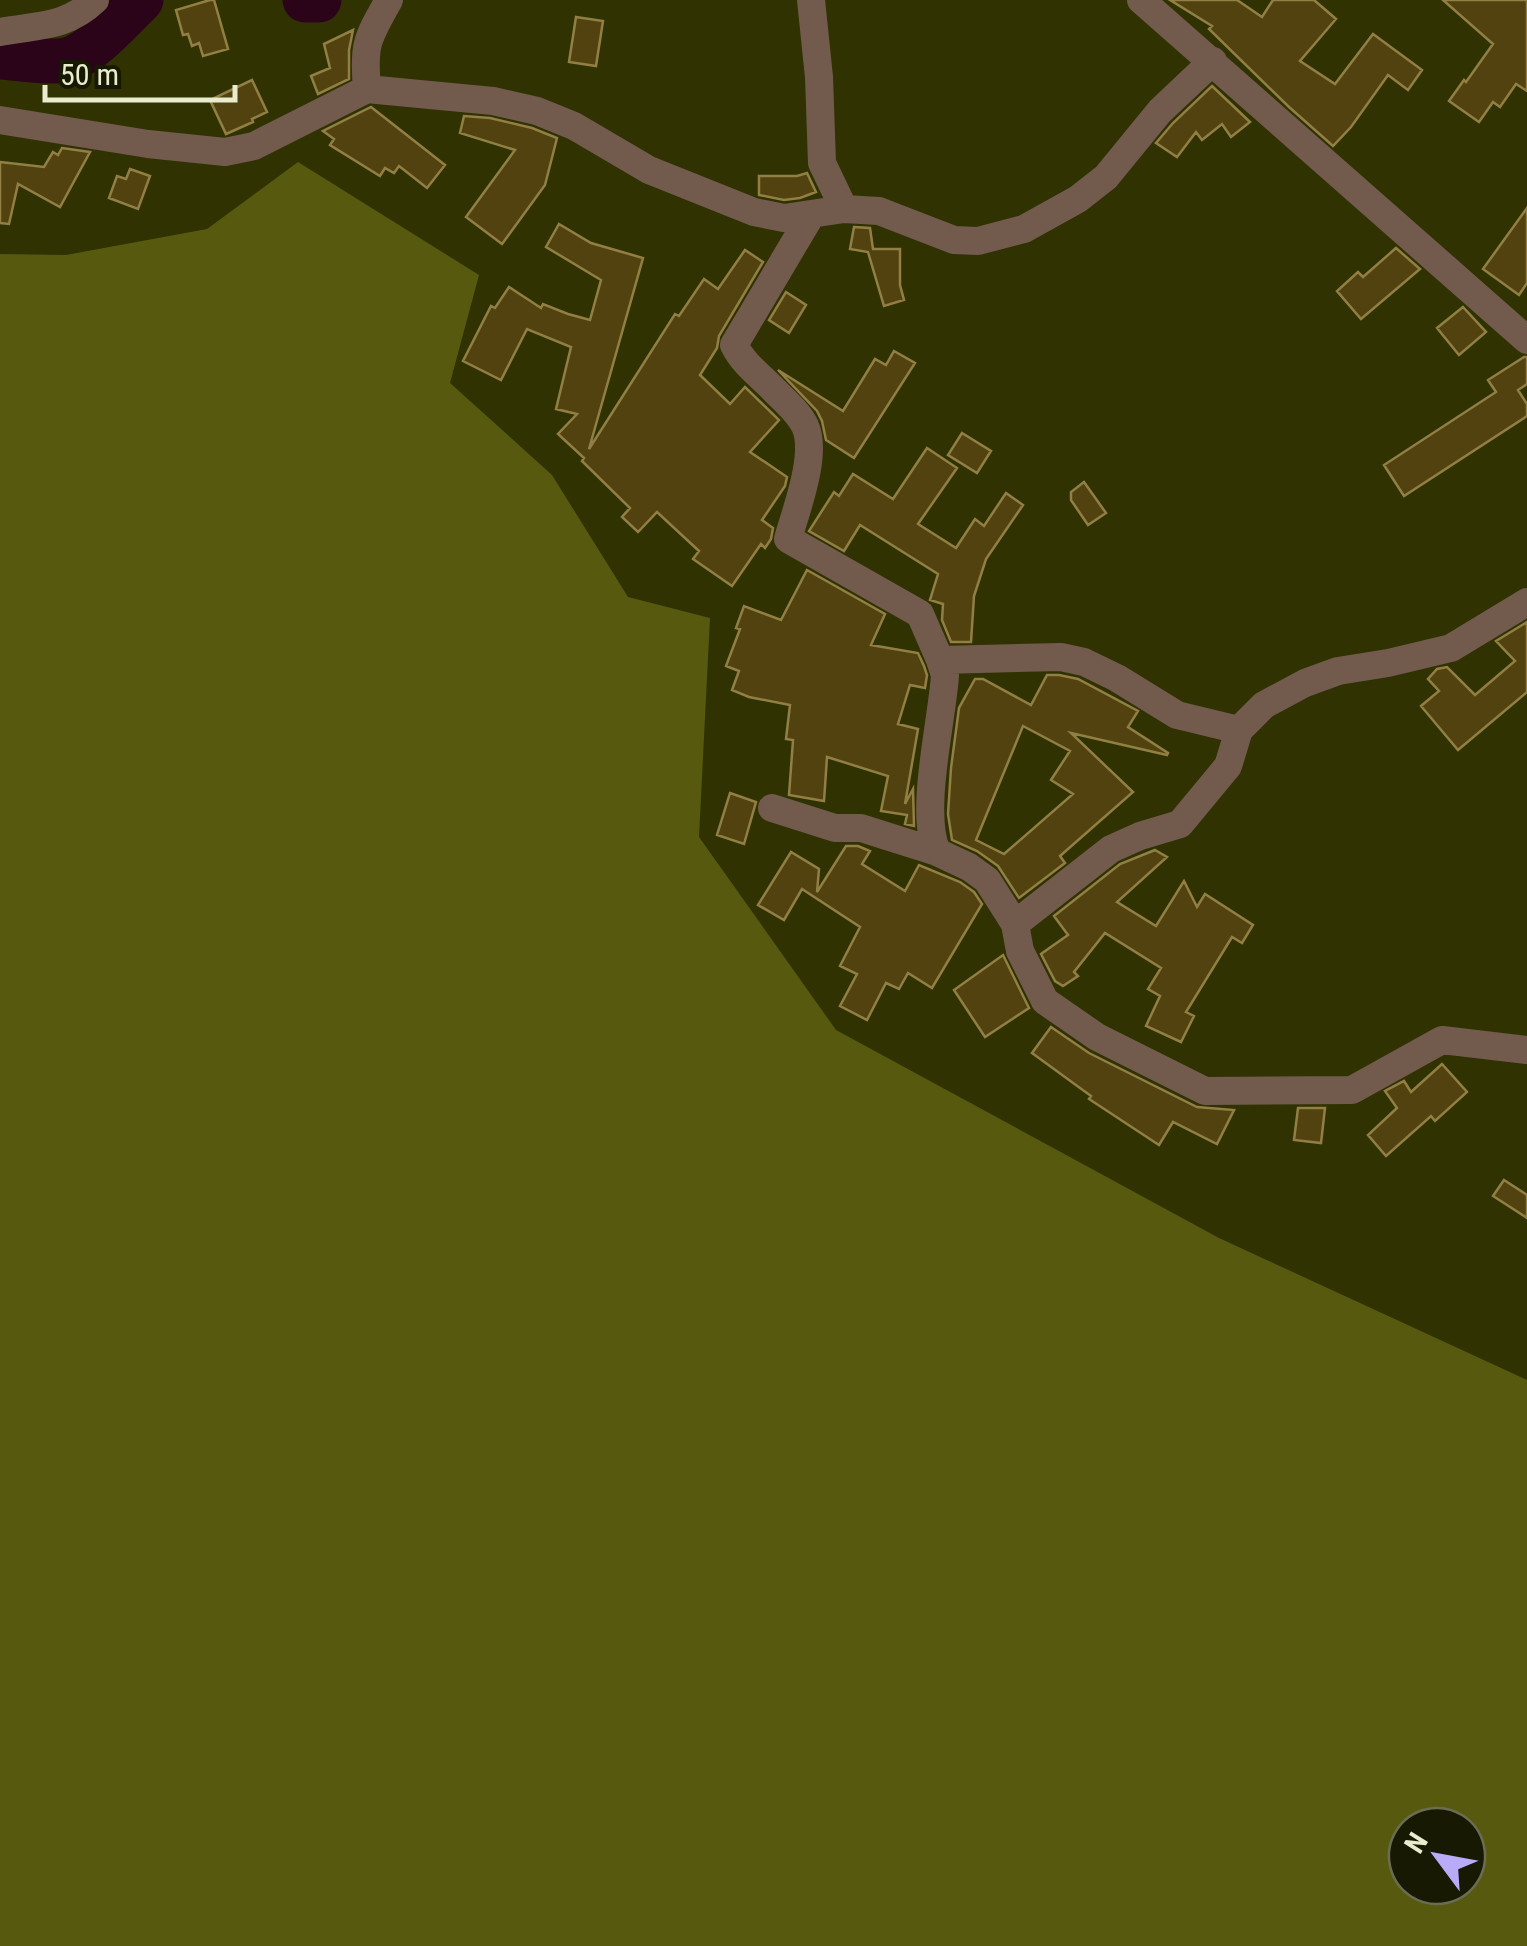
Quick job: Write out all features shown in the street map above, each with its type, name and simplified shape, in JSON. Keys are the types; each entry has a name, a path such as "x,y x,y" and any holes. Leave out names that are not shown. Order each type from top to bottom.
{"street":[{"path":"0,32 39,28 71,18 95,0"},
{"path":"367,89 364,56 369,35 389,0"},
{"path":"812,0 822,163 844,209"},
{"path":"1141,0 1527,340"},
{"path":"0,120 224,152 254,146 367,89 493,101 574,126 649,170 754,212 784,218 844,209 879,211 954,240 978,241 1024,229 1078,200 1106,177 1160,112 1213,61"},
{"path":"811,215 734,345 742,361 773,388 804,424 810,441 806,475 788,539 920,614 940,660 945,675 931,810 932,841 937,852"},
{"path":"1015,924 1111,848 1180,824 1228,766 1239,730 1264,704 1305,683 1338,672 1451,648 1527,602"},
{"path":"940,660 1061,657 1084,662 1178,715 1239,730"},
{"path":"772,808 834,828 861,828 937,852 968,867 987,880 1015,924 1020,951 1045,1001 1096,1037 1205,1090 1352,1090 1442,1040 1527,1050"}],"shaded area":[{"path":"298,162 479,275 450,383 552,475 628,597 710,618 699,837 836,1030 1219,1238 1527,1380 1527,1946 0,1946 0,254 66,255 207,229"}],"building":[{"path":"214,0 228,49 203,56 199,43 192,46 188,34 183,35 176,10"},
{"path":"1170,0 1237,0 1262,17 1273,0 1314,0 1336,19 1300,61 1335,84 1373,34 1422,70 1408,90 1388,75 1333,146 1209,29 1212,26"},
{"path":"1443,0 1527,0 1527,91 1516,84 1500,107 1493,102 1479,122 1449,101 1493,44"},
{"path":"576,17 603,21 596,66 569,62"},
{"path":"353,30 349,79 318,94 311,76 330,68 324,44"},
{"path":"252,80 267,112 226,134 210,100"},
{"path":"1212,86 1250,122 1231,137 1222,124 1202,140 1196,132 1177,157 1156,143 1173,123"},
{"path":"371,107 445,165 427,188 399,166 394,173 385,168 380,176 330,145 334,139 323,131"},
{"path":"464,116 490,118 557,138 545,185 502,244 466,217 515,150 460,133"},
{"path":"62,148 90,152 60,207 18,184 9,224 0,223 0,162 44,167 53,152 58,155"},
{"path":"130,169 150,176 138,209 109,198 117,176 126,179"},
{"path":"807,173 816,192 784,200 759,195 759,176"},
{"path":"1527,208 1527,283 1519,295 1483,269"},
{"path":"559,224 591,243 643,258 589,449 675,314 679,316 704,279 718,289 745,250 763,262 700,375 730,404 745,387 779,420 750,452 787,477 762,520 773,528 771,539 765,548 761,544 732,586 693,559 699,551 657,512 638,532 622,517 630,508 558,434 577,414 556,409 571,347 527,329 501,380 463,361 491,306 495,308 509,287 541,308 543,304 590,320 601,280 546,247"},
{"path":"854,227 870,228 873,249 900,249 904,300 884,306 868,252 850,249"},
{"path":"1396,248 1420,269 1361,319 1337,291 1358,272 1363,277"},
{"path":"786,292 806,305 789,333 769,320"},
{"path":"1463,307 1486,332 1459,355 1437,328"},
{"path":"894,351 915,363 854,458 826,440 817,411 778,370 843,411 875,359 886,365"},
{"path":"1524,357 1527,384 1518,390 1527,404 1527,416 1404,496 1384,465 1496,392 1488,380"},
{"path":"962,433 991,451 977,473 948,455"},
{"path":"927,448 957,468 918,524 956,548 975,519 984,526 1006,493 1023,505 986,559 974,596 971,642 951,642 942,620 943,604 930,600 938,574 860,525 844,551 809,531 834,492 839,496 853,474 893,499"},
{"path":"1084,482 1106,513 1088,525 1071,500 1071,492"},
{"path":"807,570 885,614 871,645 918,653 924,666 925,688 910,685 898,724 918,729 905,804 913,789 914,826 905,824 907,815 881,811 888,776 827,757 824,801 789,795 793,740 786,739 790,705 732,690 739,671 726,666 744,606 781,620"},
{"path":"1527,622 1527,692 1458,750 1421,706 1439,691 1428,679 1437,669 1447,667 1475,695 1515,661 1496,641"},
{"path":"1047,675 1078,679 1138,711 1128,727 1168,753 1071,733 1133,792 1060,856 1065,863 1019,898 998,866 952,840 948,814 959,708 975,679 983,679 1031,705","holes":["1023,726 1070,751 1051,780 1073,794 1004,854 976,840"]},
{"path":"730,793 756,802 744,844 717,835"},
{"path":"846,846 870,851 862,864 905,891 919,865 960,882 982,904 932,988 908,973 899,989 886,983 867,1020 840,1006 857,974 840,966 860,927 802,889 784,920 758,905 791,852 819,869 817,892"},
{"path":"1155,850 1167,857 1117,902 1156,926 1184,881 1197,907 1205,894 1253,925 1242,943 1232,937 1186,1012 1194,1016 1181,1042 1146,1026 1160,996 1148,989 1161,968 1105,933 1074,972 1078,976 1063,986 1055,981 1041,954 1068,935 1054,916 1120,864"},
{"path":"1003,955 1029,1008 985,1037 954,990"},
{"path":"1051,1027 1089,1053 1197,1107 1234,1110 1217,1144 1173,1122 1159,1145 1089,1099 1091,1096 1032,1053"},
{"path":"1442,1064 1467,1092 1435,1121 1431,1116 1386,1156 1368,1135 1397,1108 1385,1091 1404,1081 1411,1092"},
{"path":"1298,1108 1325,1108 1321,1143 1294,1140"},
{"path":"1504,1180 1527,1195 1527,1218 1493,1196"}],"waterway":[{"path":"0,57 47,61 73,58 100,40 141,0"},
{"path":"305,0 319,0"}]}
